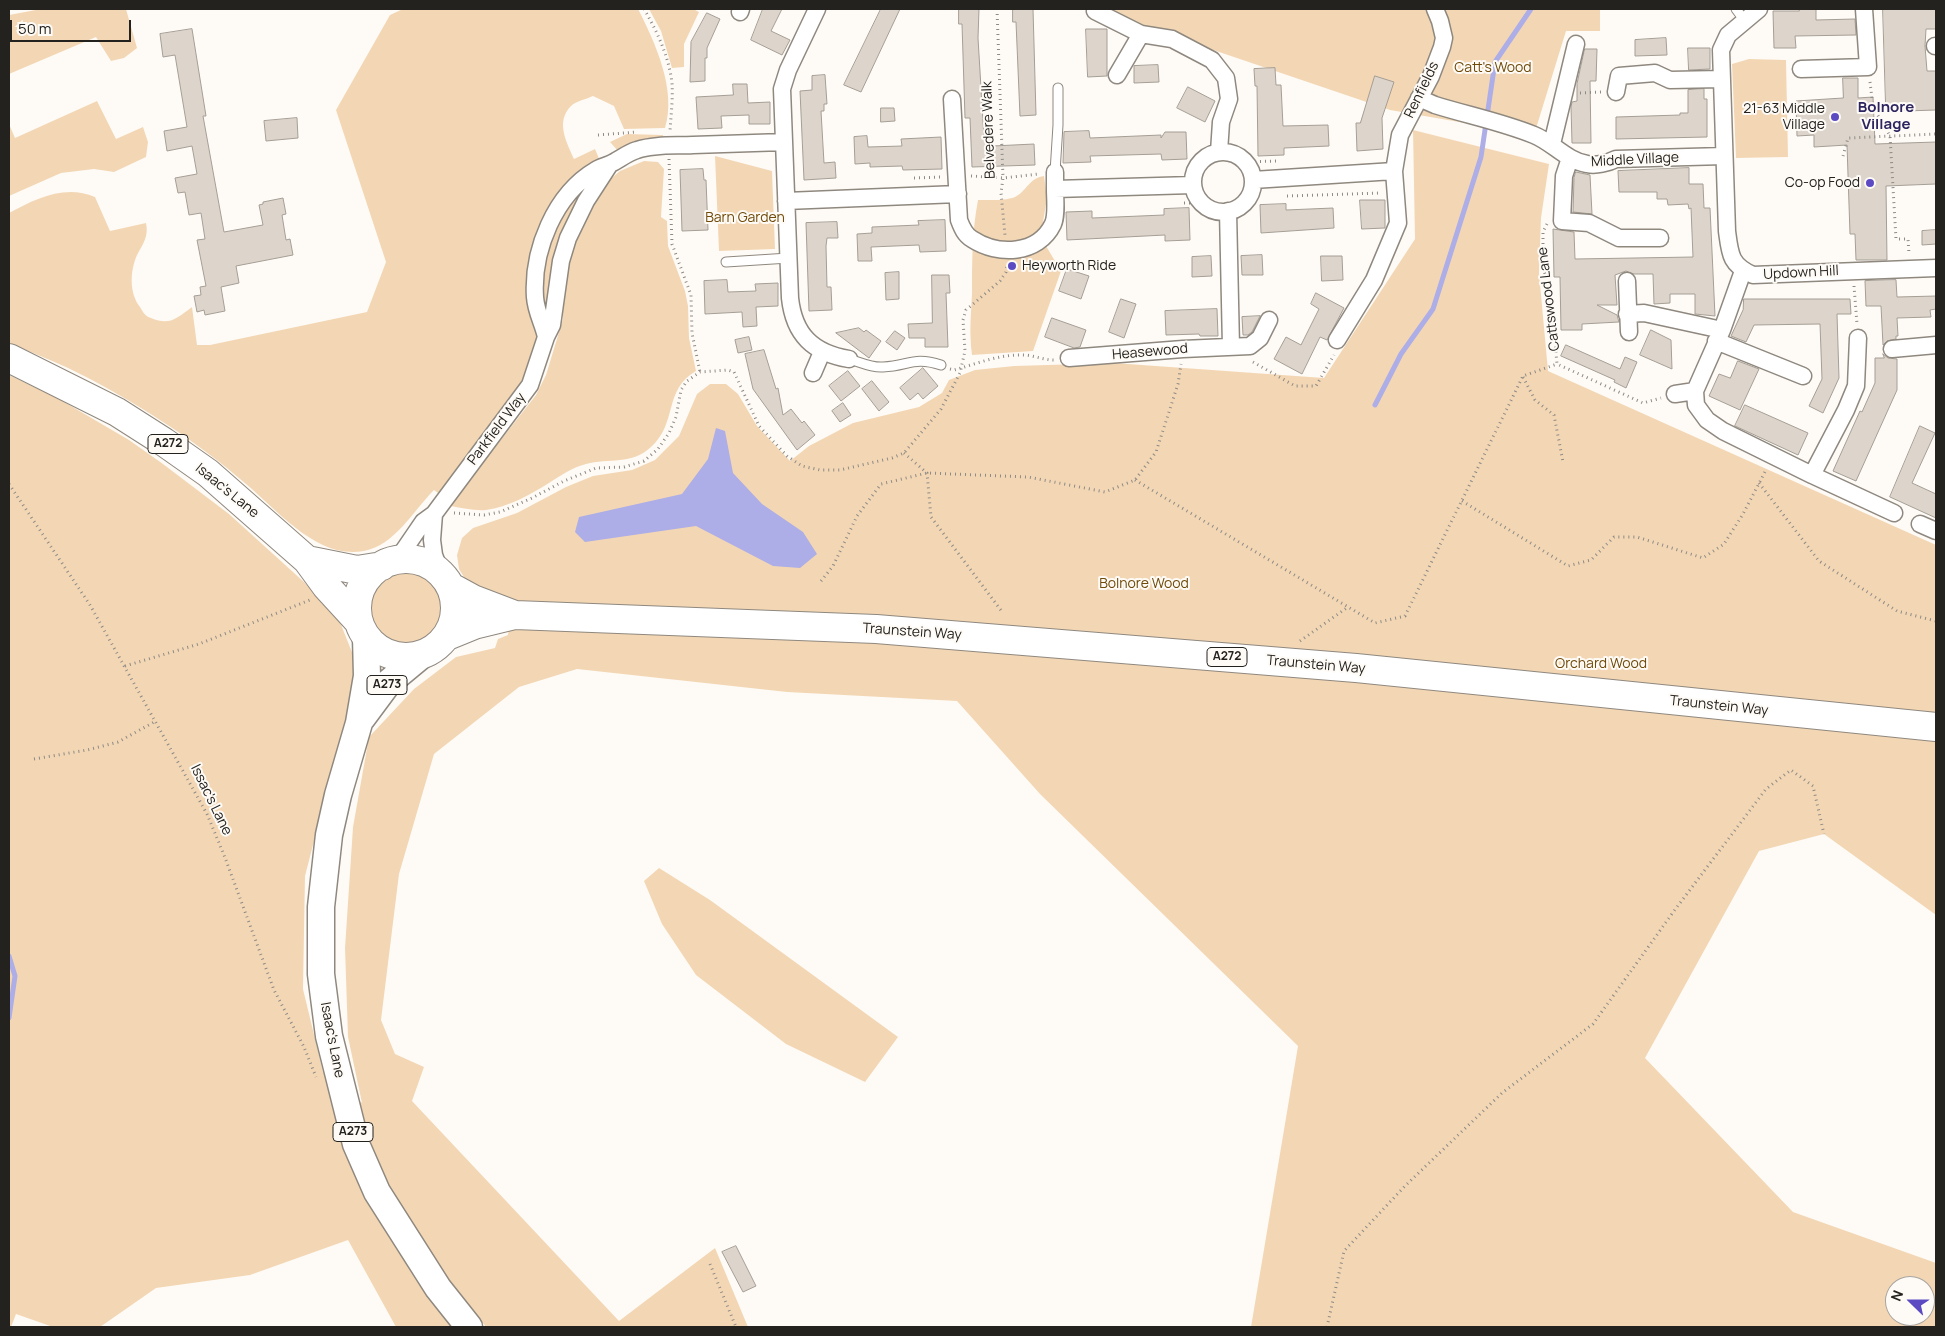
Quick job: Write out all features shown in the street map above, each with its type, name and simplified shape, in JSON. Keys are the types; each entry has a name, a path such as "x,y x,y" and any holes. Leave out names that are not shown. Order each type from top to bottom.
{"highway":[{"name":"Isaac's Lane","path":"9,358 117,412 164,442 208,474 307,560 362,629"},
{"name":"Isaac's Lane","path":"307,560 357,570 389,563"},
{"path":"413,560 428,564 446,581 454,600 455,612 452,625 446,636 436,647 423,654 408,658 392,656 377,648 362,629 357,606 360,590 369,576 389,563 413,560"},
{"name":"Traunstein Way","path":"446,581 473,599 515,615"},
{"name":"Traunstein Way","path":"446,636 474,625 515,615 886,630 1356,668 1936,727"}],"main road":[{"name":"Isaac's Lane","path":"362,629 367,676 359,722 338,794 329,835 323,890 321,974 329,1036 356,1144 377,1192 438,1288 469,1327"},
{"name":"Isaac's Lane","path":"359,722 388,684 423,654"}],"street":[{"path":"817,9 785,78 782,89 790,298 794,320 802,332 822,352 849,359"},
{"name":"Renfields","path":"1337,340 1374,280 1398,223 1394,171 1400,135 1435,67 1444,38 1435,9"},
{"name":"Updown Hill","path":"1759,9 1740,15 1720,50 1729,246 1735,264 1743,271 1753,275 1936,268"},
{"path":"1801,69 1868,67 1864,9"},
{"path":"1095,11 1141,34 1172,39 1212,60 1226,78 1229,99 1221,122 1219,152"},
{"path":"1117,75 1141,34"},
{"path":"1552,144 1576,44"},
{"path":"1616,92 1619,76 1656,73 1670,80 1721,79"},
{"name":"Middle Village","path":"1419,98 1434,105 1534,135 1552,144 1570,158 1587,164 1607,163 1616,159 1724,156"},
{"path":"952,100 959,220 964,232 972,239 1006,250 1020,250 1041,240 1053,224 1055,172"},
{"name":"Parkfield Way","path":"546,337 536,308 535,295 538,260 552,220 565,197 583,179 597,169 638,150 661,146 784,142"},
{"path":"1219,152 1229,152 1238,156 1245,162 1253,180 1249,197 1244,204 1228,212 1218,212 1209,209 1201,203 1195,194 1193,185 1196,169 1202,160 1219,152"},
{"path":"1570,158 1564,176 1562,221 1589,223 1620,238 1660,238"},
{"name":"Parkfield Way","path":"389,563 423,522 440,513 530,385 555,314 561,261 568,238 586,200 610,164"},
{"path":"1253,180 1394,171"},
{"path":"1055,190 1193,185"},
{"path":"786,201 958,194"},
{"path":"1228,212 1231,346"},
{"path":"1743,271 1695,391 1696,405 1707,420 1723,431 1894,513"},
{"path":"1627,281 1629,332"},
{"path":"1628,314 1644,313 1719,335 1802,376"},
{"path":"1250,346 1260,338 1269,320"},
{"path":"1812,475 1846,410 1856,386 1858,338"},
{"path":"1892,349 1936,345"},
{"name":"Heasewood","path":"1069,358 1250,346"},
{"path":"814,373 822,352"},
{"path":"1675,394 1695,391"},
{"path":"440,513 432,540 434,555 446,581"},
{"path":"1920,524 1936,531"}],"lane":[{"path":"1055,172 1058,88"},
{"path":"726,262 789,258"},
{"path":"849,359 872,366 884,367 916,361 926,361 941,365"}],"path":[{"path":"644,9 655,28 668,65 672,84 670,134"},
{"name":"Belvedere Walk","path":"904,452 941,409 960,373 965,351 963,320 966,310 1000,280 1006,272 1001,193 1003,178 997,9"},
{"path":"1868,67 1873,107 1890,136 1896,239 1908,239 1909,268"},
{"path":"1564,94 1616,92"},
{"path":"1843,156 1848,138 1936,134"},
{"path":"669,153 672,244 691,295 692,333 700,372"},
{"path":"909,178 956,176 1003,178 1055,172"},
{"path":"1249,197 1396,192"},
{"name":"Cattswood Lane","path":"1562,221 1549,222 1543,232 1543,268 1550,289 1557,364 1643,403 1675,394"},
{"path":"1854,270 1858,338"},
{"path":"1250,346 1252,361 1295,386 1316,386 1333,360 1337,340"},
{"path":"821,581 833,566 857,516 881,484 926,474 1028,477 1106,492 1135,480 1156,452 1178,384 1183,349"},
{"path":"961,368 1005,356 1025,355 1042,360 1069,358"},
{"path":"1135,480 1375,623 1405,616 1523,376 1557,364"},
{"path":"440,513 484,515 500,512 564,481 596,468 624,467 644,461 658,449 669,433 676,417 681,390 688,381 700,372 728,370 734,372 759,426 787,456 802,466 820,470 840,470 892,458 904,452 926,474 931,517 1003,613"},
{"path":"1523,376 1535,400 1554,415 1563,462"},
{"path":"1462,500 1568,566 1591,560 1614,536 1637,537 1702,558 1724,544 1743,514 1773,456"},
{"path":"1759,483 1818,561 1897,610 1936,621"},
{"name":"Issac's Lane","path":"9,484 90,605 207,814 274,990 304,1047 318,1081"},
{"path":"124,666 199,644 316,596"},
{"path":"1297,644 1348,607"},
{"path":"34,759 87,750 118,742 156,721"},
{"path":"1327,1327 1344,1252 1405,1186 1502,1093 1593,1024 1674,911 1766,789 1792,770 1813,786 1824,834"},
{"path":"710,1264 736,1327"}],"green space":[{"path":"41,9 126,9 137,48 124,58 111,61 96,37 9,74 9,15"},
{"path":"403,9 638,9 651,36 662,67 666,82 668,113 665,128 624,129 614,106 593,96 573,104 566,112 563,126 564,132 574,159 595,149 600,161 579,171 568,183 549,211 536,348 525,379 438,493 434,490 403,526 385,542 375,548 364,551 347,552 315,541 300,531 227,468 161,420 91,379 9,343 9,213 40,198 73,192 95,197 110,231 146,223 146,236 137,255 132,275 132,289 136,301 147,316 163,321 173,320 192,307 197,345 210,345 367,312 386,262 336,110 390,15"},
{"path":"649,9 693,9 699,12 684,44 684,67 672,68 661,31"},
{"name":"Catt's Wood","path":"1097,9 1600,9 1600,31 1566,31 1534,135 1390,110"},
{"path":"1749,59 1786,60 1788,157 1736,158 1732,64"},
{"path":"97,101 116,139 143,127 148,142 146,157 114,172 94,169 61,173 9,196 9,124 15,138"},
{"path":"1413,130 1549,164 1541,218 1539,273 1548,371 1936,545 1936,915 1824,834 1759,851 1645,1058 1793,1212 1936,1263 1936,1327 1251,1327 1298,1046 1040,794 957,701 787,692 577,669 519,687 434,754 399,874 381,1020 395,1054 424,1067 412,1101 619,1321 715,1248 748,1327 486,1327 478,1317 468,1327 396,1327 348,1240 250,1275 156,1288 100,1327 53,1327 16,1314 11,1327 9,1327 9,375 59,399 129,440 163,464 229,514 304,582 338,617 357,665 351,710 328,787 305,876 303,989 323,1072 362,1103 348,1037 345,948 353,827 369,737 414,689 456,657 495,648 498,639 508,635 512,600 476,587 464,577 459,569 457,555 462,538 473,528 517,513 566,487 593,476 632,470 655,460 679,436 697,394 710,384 726,384 738,394 757,426 790,461 809,446 853,423 919,407 942,393 949,380 975,370 1014,366 1114,363 1324,378 1415,239"},
{"path":"627,134 663,135 664,138 618,151 610,142"},
{"name":"Barn Garden","path":"715,156 772,171 775,249 719,251"},
{"path":"644,161 658,162 664,169 661,217 667,221 668,246 685,291 688,306 689,338 696,371 686,379 674,397 665,428 659,438 644,453 628,459 581,465 511,503 486,510 451,506 536,395 546,375 563,319 563,292 566,269 573,244 583,220 608,181 620,171"},
{"path":"1044,176 1047,198 1043,222 1046,246 1061,271 1033,351 972,355 970,331 973,246 978,200 1002,200 1015,197 1035,179"},
{"path":"580,188 586,192 563,233 551,275 548,308 544,309 544,274 550,245 561,217"},
{"path":"406,570 421,573 434,581 442,594 445,609 442,624 434,637 421,645 406,648 391,645 378,637 370,624 367,609 370,594 378,581 391,573"},
{"path":"659,868 710,900 898,1037 865,1082 786,1044 696,975 662,924 644,881"}],"water":[{"path":"716,428 725,431 733,473 762,504 803,532 817,554 800,568 773,566 696,526 585,542 575,532 579,517 682,494 708,459"}],"building":[{"path":"763,9 782,9 771,31 790,40 782,55 751,40"},
{"path":"881,9 900,9 861,92 844,85"},
{"path":"959,9 979,9 978,38 984,138 992,137 993,146 1034,144 1035,165 972,167 970,118 965,118 962,24 959,24"},
{"path":"1013,9 1033,9 1036,115 1020,116 1016,22 1013,22"},
{"path":"1799,9 1816,9 1816,20 1855,19 1856,35 1795,36 1796,48 1774,48 1773,11 1799,11"},
{"path":"1883,9 1936,9 1936,29 1926,29 1925,46 1927,71 1936,71 1936,110 1905,111 1905,106 1886,106"},
{"path":"707,13 720,19 707,48 705,81 690,82 691,42"},
{"path":"192,29 206,116 203,116 224,232 263,225 259,205 263,204 263,202 283,198 286,214 282,215 286,240 290,239 293,255 236,266 239,283 221,287 225,311 205,315 204,310 197,312 194,296 201,295 200,287 206,286 197,240 205,239 201,213 189,215 185,192 178,193 175,178 197,174 192,146 167,151 164,131 187,127 175,55 163,57 160,34"},
{"path":"1086,29 1107,29 1107,76 1088,77"},
{"path":"1666,38 1667,55 1635,56 1635,40"},
{"path":"1688,48 1710,48 1710,69 1689,70"},
{"path":"1585,49 1597,49 1596,81 1590,81 1591,143 1572,143 1571,107 1572,102 1577,101 1577,84"},
{"path":"1158,65 1159,82 1134,83 1134,66"},
{"path":"1275,68 1276,85 1281,85 1283,126 1328,125 1329,146 1284,148 1284,155 1258,156 1257,86 1255,86 1254,69"},
{"path":"825,75 827,104 824,104 824,111 821,111 824,163 835,162 836,178 804,180 800,91 812,90 812,76"},
{"path":"1375,76 1394,82 1382,118 1383,149 1357,151 1356,123 1360,123"},
{"path":"1843,78 1858,78 1858,98 1873,97 1875,144 1936,142 1936,184 1886,186 1887,260 1856,260 1855,234 1850,234 1847,145 1814,147 1814,135 1797,136 1796,101 1843,98"},
{"path":"733,84 747,84 748,103 770,102 770,124 749,124 749,115 721,116 722,128 698,129 696,97 733,95"},
{"path":"1188,87 1215,101 1205,122 1177,108"},
{"path":"1704,89 1704,99 1707,99 1707,137 1616,139 1616,117 1680,115 1680,113 1688,113 1688,90"},
{"path":"881,108 894,108 895,121 881,122"},
{"path":"297,118 298,138 266,141 264,121"},
{"path":"1089,131 1090,138 1161,135 1161,138 1165,132 1186,132 1187,159 1162,160 1161,154 1090,156 1091,162 1063,163 1064,132"},
{"path":"867,136 868,147 902,146 901,139 941,137 942,169 903,170 902,166 870,167 870,163 855,164 854,137"},
{"path":"1689,168 1689,184 1703,184 1704,208 1710,208 1715,316 1695,314 1695,294 1670,294 1670,303 1654,304 1653,274 1634,274 1626,271 1615,275 1617,305 1597,305 1617,315 1619,322 1582,324 1582,330 1561,330 1560,277 1554,277 1553,229 1574,232 1575,259 1693,257 1691,208 1689,209 1688,204 1668,205 1667,199 1657,199 1657,192 1619,192 1618,171"},
{"path":"703,169 704,180 706,180 708,230 682,231 680,170"},
{"path":"1576,172 1590,175 1592,214 1573,212 1574,178"},
{"path":"1360,200 1385,200 1385,228 1362,229"},
{"path":"1286,204 1286,210 1333,208 1334,228 1261,233 1260,205"},
{"path":"1189,208 1190,240 1165,241 1165,235 1067,240 1066,212 1092,211 1092,218 1164,215 1164,209"},
{"path":"945,220 946,251 920,252 919,245 871,247 872,261 858,261 857,234 872,233 872,227 919,225 918,221"},
{"path":"837,222 838,238 827,238 826,246 827,287 831,287 832,310 809,311 806,223"},
{"path":"1936,230 1936,244 1922,245 1922,231"},
{"path":"1262,255 1263,275 1242,275 1241,256"},
{"path":"1211,256 1212,276 1192,277 1192,257"},
{"path":"1321,256 1342,256 1343,280 1322,281"},
{"path":"1067,269 1089,276 1081,299 1059,291"},
{"path":"899,272 899,299 886,300 885,273"},
{"path":"932,275 949,275 950,293 946,293 948,347 925,347 925,338 909,338 908,324 932,323"},
{"path":"727,280 728,292 756,291 755,284 778,283 778,306 756,307 757,326 743,327 742,312 705,314 704,281"},
{"path":"1896,280 1897,297 1936,296 1936,309 1930,310 1931,317 1897,318 1898,336 1896,336 1896,339 1887,341 1883,345 1881,306 1866,306 1865,281"},
{"path":"1316,293 1344,308 1327,340 1320,337 1302,374 1274,359 1286,337 1301,345 1319,309 1311,304"},
{"path":"1121,299 1136,304 1124,338 1109,332"},
{"path":"1744,299 1850,299 1851,314 1837,314 1839,378 1823,413 1809,406 1822,379 1820,324 1754,325 1746,342 1731,336 1743,310"},
{"path":"1217,309 1218,336 1200,336 1199,334 1166,335 1165,311"},
{"path":"1260,316 1252,332 1248,335 1243,335 1242,317"},
{"path":"1052,318 1086,330 1080,347 1074,348 1045,337"},
{"path":"859,328 864,332 866,330 881,341 869,358 836,333"},
{"path":"1651,330 1671,340 1672,369 1640,355"},
{"path":"895,331 905,338 897,350 886,342"},
{"path":"749,337 752,350 738,353 735,340"},
{"path":"1566,345 1620,369 1625,357 1637,362 1626,388 1614,382 1615,380 1561,356"},
{"path":"764,350 776,389 778,388 783,415 791,409 815,435 797,450 753,389 745,354"},
{"path":"1883,354 1888,358 1897,359 1897,390 1856,481 1833,471 1875,383 1875,358 1884,358"},
{"path":"1738,361 1759,369 1740,410 1709,396 1719,374 1730,378"},
{"path":"923,368 938,386 923,399 918,393 910,400 900,388"},
{"path":"848,371 860,386 841,401 829,386"},
{"path":"872,381 889,402 879,411 862,389"},
{"path":"843,403 851,415 840,422 832,411"},
{"path":"1745,405 1808,433 1798,455 1735,426"},
{"path":"1920,426 1935,433 1912,483 1936,494 1936,518 1890,497"},
{"path":"736,1246 756,1286 743,1292 722,1252"}],"waterway":[{"path":"1375,405 1401,354 1433,309 1481,157 1495,62 1531,9"},
{"path":"9,956 15,976 9,1018"}],"place":[{"name":"21-63 Middle Village","path":"1835,117"},
{"name":"Co-op Food","path":"1870,183"},
{"name":"Heyworth Ride","path":"1012,266"}],"district":[{"name":"Bolnore Village","path":"1886,116"}],"park label":[{"name":"Bolnore Wood","path":"1144,584"},
{"name":"Orchard Wood","path":"1601,664"}]}
